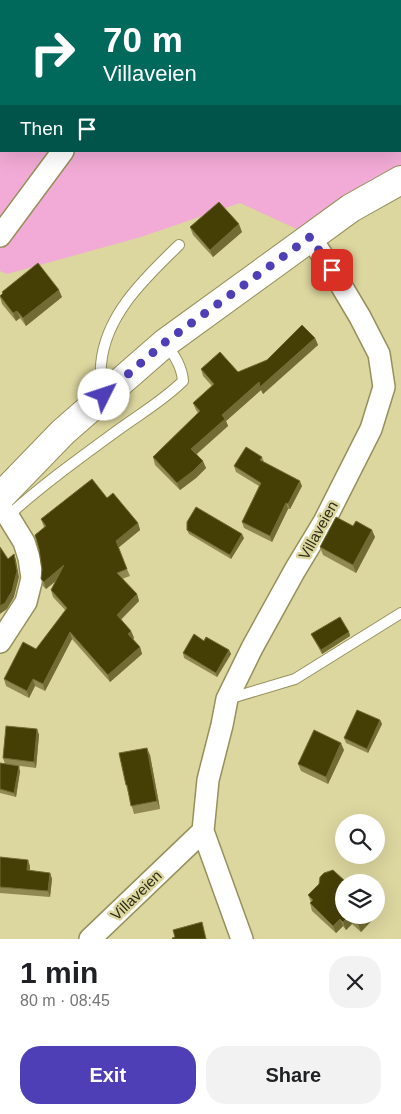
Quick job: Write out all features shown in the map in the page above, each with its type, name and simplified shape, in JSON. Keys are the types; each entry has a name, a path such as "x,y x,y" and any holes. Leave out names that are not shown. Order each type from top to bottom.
{"main road":[{"path":"3,507 62,432 164,343 351,208 401,180"}],"street":[{"path":"0,236 62,152"},
{"name":"Villaveien","path":"242,939 203,831 208,780 227,699 252,648 324,522 371,429 384,386 378,354 360,317 310,237"},
{"path":"0,642 26,602 32,578 24,542 3,507"},
{"name":"Villaveien","path":"90,939 203,831"}],"lane":[{"path":"104,395 101,364 106,341 114,320 135,290 178,245"},
{"path":"3,507 24,501 168,395 183,381 179,365 173,353 164,343"},
{"path":"227,699 295,679 401,613"}],"shaded area":[{"path":"0,152 401,152 401,178 310,235 240,203 141,237 7,274 0,271"}],"building":[{"path":"219,202 239,224 210,250 190,227"},
{"path":"38,263 59,290 23,318 17,311 13,313 0,296 2,292"},
{"path":"302,325 315,338 260,387 259,382 222,415 225,419 191,449 203,461 177,483 153,457 200,411 193,403 214,384 201,369 220,352 238,372 267,360"},
{"path":"246,447 262,457 260,460 300,481 288,504 286,503 270,536 242,522 261,483 234,466"},
{"path":"92,479 107,498 113,493 138,523 116,541 127,569 117,573 137,594 117,615 131,631 128,634 140,647 108,675 70,632 43,684 33,679 27,691 4,679 23,642 36,649 67,608 51,590 64,565 44,582 41,579 42,569 35,535 46,526 41,519"},
{"path":"196,507 242,534 230,555 187,530 187,522"},
{"path":"336,517 353,526 356,521 372,530 353,565 320,547"},
{"path":"0,547 8,559 14,554 17,571 12,591 5,603 0,606"},
{"path":"340,617 349,632 321,650 311,634"},
{"path":"194,634 204,641 206,637 229,650 216,673 183,653"},
{"path":"357,710 380,720 367,749 344,738"},
{"path":"6,726 37,729 34,762 3,758"},
{"path":"314,730 341,743 326,777 298,764"},
{"path":"147,748 157,801 131,806 119,753"},
{"path":"0,763 19,766 14,793 0,789"},
{"path":"0,857 28,860 27,870 50,873 48,891 0,887"},
{"path":"333,870 337,874 335,874 335,924 333,926 310,903 313,900 308,895 319,884 320,877 324,873"},
{"path":"202,922 206,939 172,938 175,937 173,930"}],"route":[{"path":"104,395 164,343 310,237 332,270"}]}
